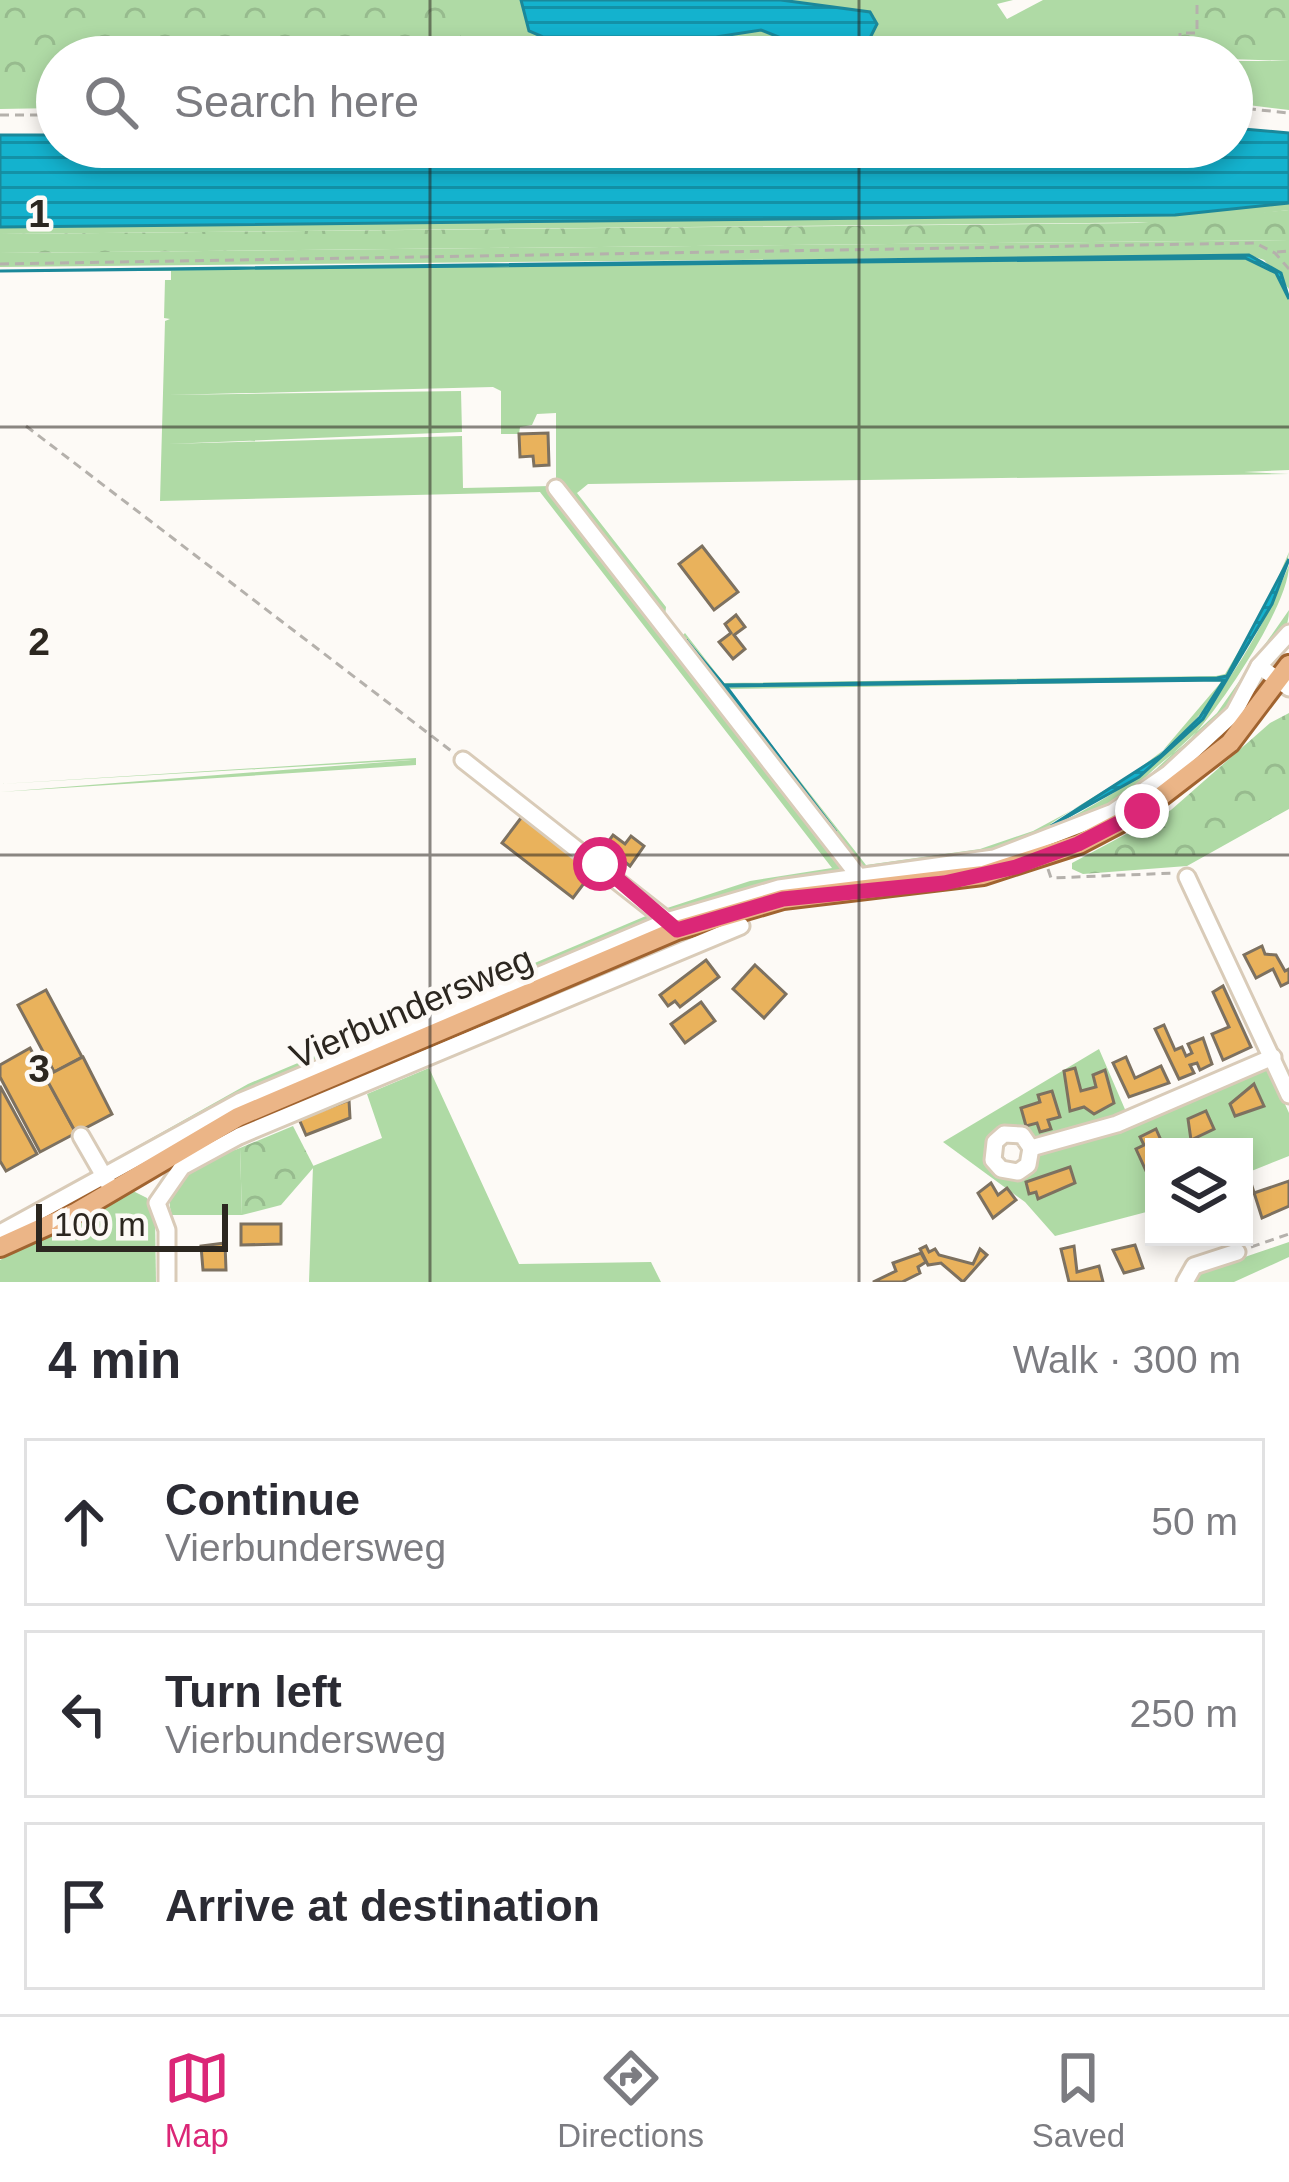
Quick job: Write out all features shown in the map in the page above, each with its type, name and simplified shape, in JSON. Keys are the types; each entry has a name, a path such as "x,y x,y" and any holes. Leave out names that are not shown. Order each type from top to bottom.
{"main road":[{"name":"Vierbundersweg","path":"0,1247 238,1117 678,933 783,899 865,884 944,883 1044,858 1107,830 1177,787 1230,743 1286,678"}],"street":[{"path":"556,488 865,884"},
{"name":"Vierbundersweg","path":"865,884 994,858 1113,812 1168,774 1234,713 1259,666 1289,633"},
{"path":"1259,666 1286,678"},
{"path":"463,760 678,933"},
{"path":"1187,877 1289,1094"},
{"name":"Vierbundersweg","path":"166,1282 167,1230 159,1198 182,1167 239,1136 678,933 741,926"},
{"path":"1031,1148 1117,1124 1274,1057"},
{"path":"81,1136 109,1184"},
{"name":"Vierbundersweg","path":"0,1233 109,1184"},
{"path":"1184,1282 1194,1267 1237,1252"}],"path":[{"path":"1180,36 1197,32 1197,0"},
{"path":"1253,109 1289,113"},
{"path":"0,116 36,115"},
{"path":"0,264 1255,243 1275,253 1289,268"},
{"path":"1275,253 1289,251"},
{"path":"26,426 463,760"},
{"path":"1044,858 1051,878 1143,871 1187,877"},
{"path":"1237,1252 1289,1234"}],"green space":[{"path":"0,0 461,0 461,36 36,36 36,73 0,73"},
{"path":"461,0 521,0 527,25 542,36 461,36"},
{"path":"781,0 1013,0 997,4 1007,19 1043,0 1174,0 1174,36 870,36 875,17"},
{"path":"1174,0 1289,0 1289,61 1253,60 1253,36 1174,36"},
{"path":"761,30 792,36 722,36"},
{"path":"1253,61 1289,61 1289,110 1253,106"},
{"path":"0,73 36,73 36,108 0,109"},
{"path":"1289,203 1289,210 1184,222 0,234 0,227 1175,215"},
{"path":"1289,210 1289,240 0,253 0,234 1137,223"},
{"path":"1289,240 1289,289 1264,260 1249,255 0,267 0,253"},
{"path":"1245,258 1276,273 1289,299 1289,470 1244,472 1289,474 588,484 577,493 666,607 665,616 556,483 556,413 537,414 532,425 520,427 519,434 501,434 501,391 493,387 168,395 461,391 462,432 167,444 462,436 463,488 551,486 852,875 672,915 661,910 750,881 832,868 540,492 160,501 165,321 170,319 164,318 165,280 171,280 171,271 0,271"},
{"path":"1289,552 1280,585 1227,676 1209,679 1219,681 728,689 866,865 980,849 1033,831 1074,809 1050,824 1069,818 1162,756 1214,700 1236,668 1256,635 1273,601 1289,565 1266,629 1196,733 1217,713 1289,610 1276,647 1228,710 1171,765 1103,810 1068,828 996,853 859,875 681,637 685,633 724,683 1216,676 1225,674 1266,606"},
{"path":"1222,682 1224,682 1206,708 1163,750"},
{"path":"1289,713 1289,809 1187,866 1083,874 1072,869 1072,863 1171,810 1270,723"},
{"path":"416,758 416,765 0,792 412,760 0,784"},
{"path":"653,913 658,917 34,1209 31,1206 248,1084"},
{"path":"1099,1049 1127,1114 1035,1140 1021,1129 995,1135 1003,1177 1020,1178 1038,1154 1119,1131 1267,1064 1289,1113 1289,1156 1253,1170 1253,1138 1145,1138 1145,1212 1055,1236 1025,1202 943,1142"},
{"path":"429,1068 519,1264 651,1262 661,1282 309,1282 313,1166 382,1138 367,1094"},
{"path":"293,1126 314,1167 281,1205 242,1215 240,1148"},
{"path":"240,1148 242,1215 172,1215 170,1200 179,1178 201,1163"},
{"path":"133,1191 147,1198 155,1216 156,1282 0,1282 0,1260"},
{"path":"1289,1242 1289,1257 1234,1282 1188,1282 1192,1275"}],"water":[{"path":"521,0 781,0 870,12 877,24 871,36 776,36 761,30 722,36 541,36 529,31"},
{"path":"1253,130 1289,133 1289,203 1175,215 0,227 0,135 36,135 36,168 1253,168"},
{"path":"1249,255 1281,273 1289,299 1276,273 1245,258 0,271"},
{"path":"1289,559 1272,604 1203,719 1139,777 1051,826 1160,756 1200,717 1224,680 726,686 836,832 686,640 724,685 1217,678 1227,676"}],"building":[{"path":"548,433 549,465 534,466 533,456 520,457 519,434"},
{"path":"702,546 738,592 714,610 679,564"},
{"path":"736,615 745,627 734,635 745,649 733,659 719,642 731,633 725,624"},
{"path":"524,814 594,870 573,898 502,843"},
{"path":"613,835 625,844 631,836 644,846 630,866 605,846"},
{"path":"1262,946 1265,954 1276,955 1285,971 1289,969 1289,982 1281,986 1273,969 1256,978 1244,955"},
{"path":"706,960 719,977 680,1007 675,1001 668,1006 660,995"},
{"path":"755,965 786,994 764,1018 733,989"},
{"path":"1223,986 1251,1047 1223,1060 1212,1034 1229,1027 1213,992"},
{"path":"46,990 82,1057 54,1072 18,1005"},
{"path":"701,1002 715,1021 685,1043 671,1024"},
{"path":"1164,1025 1175,1050 1182,1047 1186,1056 1192,1053 1188,1044 1203,1038 1212,1064 1200,1070 1197,1063 1190,1065 1194,1073 1179,1079 1155,1029"},
{"path":"30,1048 76,1133 40,1152 0,1077 0,1065"},
{"path":"83,1057 112,1114 76,1133 42,1071 51,1066 54,1072"},
{"path":"1126,1057 1135,1078 1161,1066 1169,1083 1129,1097 1113,1063"},
{"path":"1075,1068 1081,1091 1096,1087 1093,1075 1105,1070 1114,1103 1094,1114 1084,1107 1070,1111 1064,1071"},
{"path":"1254,1084 1264,1106 1235,1116 1230,1104"},
{"path":"0,1086 37,1154 6,1171 0,1161"},
{"path":"1052,1091 1060,1117 1048,1120 1051,1129 1040,1132 1037,1123 1026,1126 1021,1108 1040,1102 1038,1095"},
{"path":"349,1100 350,1118 306,1135 299,1119"},
{"path":"1206,1111 1214,1129 1191,1138 1188,1119"},
{"path":"1156,1129 1160,1138 1145,1138 1145,1169 1136,1149 1144,1145 1140,1137"},
{"path":"1070,1167 1075,1183 1038,1199 1036,1192 1029,1194 1026,1182"},
{"path":"1289,1181 1289,1206 1262,1218 1254,1193"},
{"path":"991,1183 998,1195 1007,1188 1016,1200 993,1218 978,1193"},
{"path":"241,1224 281,1224 281,1244 241,1245"},
{"path":"225,1243 226,1270 203,1270 201,1246"},
{"path":"1135,1245 1143,1268 1124,1273 1113,1250"},
{"path":"926,1246 929,1252 935,1249 939,1255 973,1264 980,1249 987,1255 963,1282 941,1263 928,1265 920,1249"},
{"path":"1074,1246 1077,1272 1099,1266 1103,1282 1069,1282 1061,1249"},
{"path":"921,1253 926,1262 918,1267 920,1273 902,1282 873,1282 896,1271 893,1263"}],"route":[{"path":"600,864 677,930 783,899 944,883 1016,867 1078,844 1142,811"}]}
